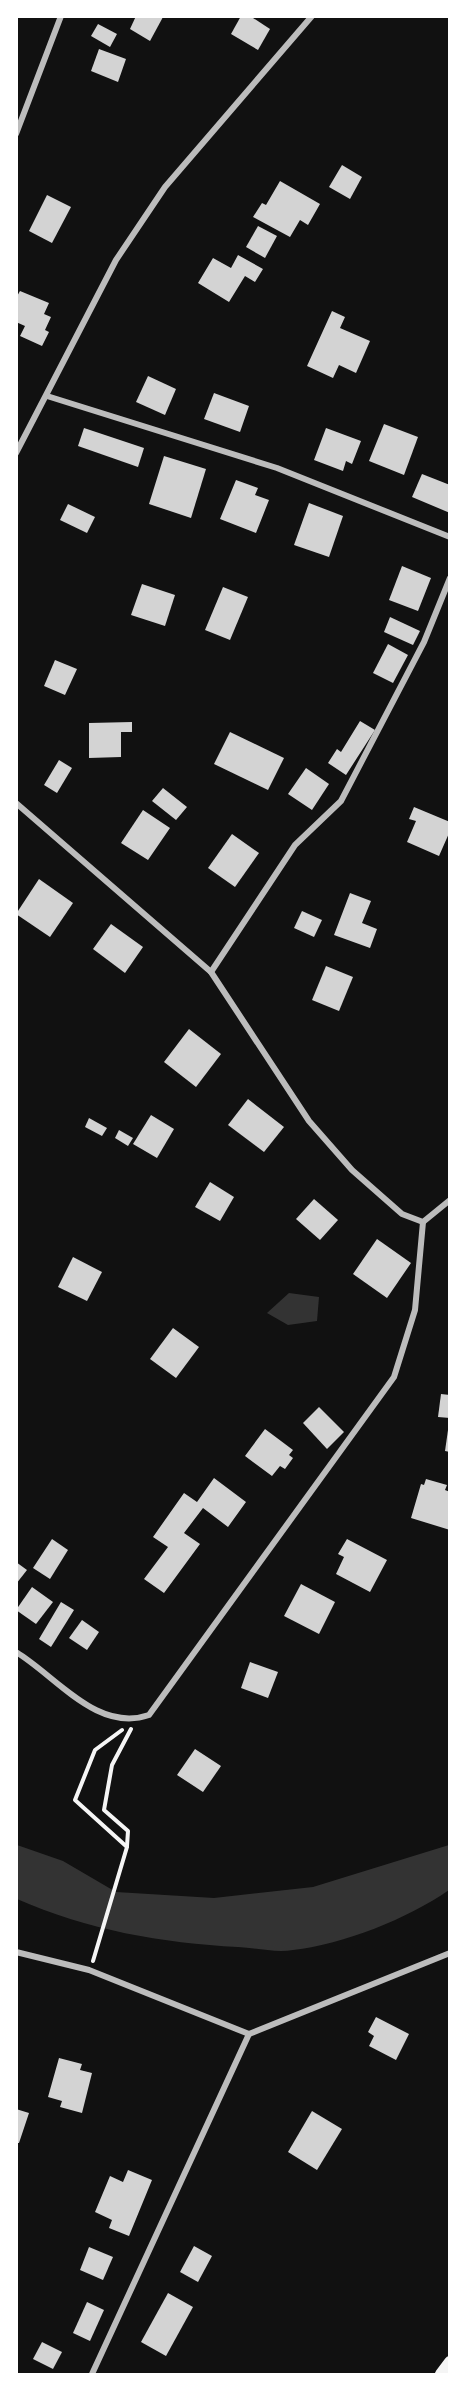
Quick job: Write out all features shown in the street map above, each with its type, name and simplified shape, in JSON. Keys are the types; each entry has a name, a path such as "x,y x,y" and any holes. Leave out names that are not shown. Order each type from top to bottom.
{"main road":[{"path":"441,2374 450,2362"}],"street":[{"path":"16,134 61,16"},
{"path":"16,453 117,260 165,187 312,16"},
{"path":"47,396 277,468 450,537"},
{"path":"211,972 295,845 341,801 424,642 450,578"},
{"path":"16,802 211,972 309,1121 352,1170 402,1214 423,1222"},
{"path":"16,1652 88,1708 135,1720 149,1715 394,1377 415,1310 423,1222 450,1200"},
{"path":"16,1952 89,1970 249,2034"},
{"path":"92,2374 249,2034 450,1953"}],"path":[{"path":"127,1847 75,1800 95,1750 135,1720"},
{"path":"89,1970 106,1924 127,1847 128,1831 104,1810 112,1765 135,1720"}],"shaded area":[{"path":"289,1293 319,1297 317,1321 288,1325 267,1313"},
{"path":"17,1845 63,1861 116,1892 214,1898 313,1887 449,1845 449,1890 414,1911 374,1929 313,1947 280,1951 181,1942 98,1927 43,1910 17,1899"}],"building":[{"path":"136,16 163,17 150,41 130,29"},
{"path":"241,16 250,16 270,29 258,50 231,34"},
{"path":"98,24 117,34 110,47 91,36"},
{"path":"99,49 126,59 118,82 91,71"},
{"path":"342,165 362,177 350,199 329,187"},
{"path":"280,181 320,204 308,225 300,220 290,237 253,217 262,203 266,205"},
{"path":"47,195 71,207 52,243 29,231"},
{"path":"258,226 277,236 265,258 246,247"},
{"path":"238,255 263,269 255,282 245,276 229,302 198,283 213,258 231,268"},
{"path":"20,291 49,303 44,314 51,317 45,330 49,332 42,346 20,336 25,326 16,322 16,298"},
{"path":"332,311 345,317 340,328 370,341 356,373 339,365 333,378 307,366"},
{"path":"148,376 176,389 165,415 136,402"},
{"path":"214,393 249,406 240,432 204,419"},
{"path":"384,424 418,437 404,475 369,461"},
{"path":"84,428 144,448 138,467 78,446"},
{"path":"326,428 361,441 352,464 346,461 343,471 314,460"},
{"path":"164,456 206,469 191,518 149,504"},
{"path":"422,474 450,485 450,513 412,497"},
{"path":"236,480 258,488 255,495 269,500 256,533 220,519"},
{"path":"309,503 343,516 329,557 294,545"},
{"path":"68,504 95,517 87,533 60,520"},
{"path":"402,566 431,578 418,611 389,600"},
{"path":"142,584 175,595 165,626 131,615"},
{"path":"223,587 248,597 230,640 205,630"},
{"path":"390,617 420,631 413,645 384,632"},
{"path":"388,644 408,655 393,683 373,673"},
{"path":"55,660 77,669 65,695 44,686"},
{"path":"360,721 375,730 346,775 328,763 337,749 341,752"},
{"path":"132,722 132,732 121,732 121,757 89,758 89,723"},
{"path":"230,732 284,758 268,790 214,764"},
{"path":"59,760 72,768 57,793 44,785"},
{"path":"306,768 329,784 312,810 288,794"},
{"path":"163,788 187,807 176,820 152,801"},
{"path":"414,807 450,822 450,831 439,856 407,842 416,821 409,819"},
{"path":"143,810 170,828 148,860 121,843"},
{"path":"232,834 259,853 235,887 208,868"},
{"path":"39,879 73,903 50,937 16,914"},
{"path":"350,893 371,901 362,923 377,929 370,948 334,935"},
{"path":"302,911 322,920 314,937 294,928"},
{"path":"111,924 143,947 125,973 93,949"},
{"path":"326,966 353,977 339,1011 312,1000"},
{"path":"189,1029 221,1054 196,1087 164,1062"},
{"path":"248,1099 284,1127 264,1152 228,1125"},
{"path":"151,1115 174,1129 157,1158 133,1144"},
{"path":"89,1118 107,1128 102,1136 85,1127"},
{"path":"119,1130 133,1138 128,1146 115,1138"},
{"path":"210,1182 234,1197 220,1221 195,1207"},
{"path":"314,1199 338,1220 320,1240 296,1219"},
{"path":"377,1239 411,1263 387,1298 353,1274"},
{"path":"73,1257 102,1272 87,1301 58,1287"},
{"path":"173,1328 199,1347 176,1378 150,1359"},
{"path":"441,1394 450,1395 450,1418 438,1417"},
{"path":"319,1407 344,1432 327,1449 303,1423"},
{"path":"265,1429 293,1450 289,1455 293,1458 285,1469 280,1466 272,1476 245,1456"},
{"path":"448,1430 450,1430 450,1452 445,1451"},
{"path":"214,1478 246,1502 228,1527 203,1508 184,1533 200,1544 164,1593 144,1579 168,1547 153,1537 184,1493 197,1502"},
{"path":"426,1479 447,1485 445,1490 450,1492 450,1530 411,1518 421,1484 424,1485"},
{"path":"52,1539 68,1550 50,1579 33,1568"},
{"path":"347,1539 387,1560 370,1592 336,1574 344,1557 338,1554"},
{"path":"16,1562 27,1570 16,1584"},
{"path":"301,1584 335,1602 319,1634 284,1616"},
{"path":"32,1587 53,1602 36,1624 16,1610"},
{"path":"61,1602 74,1610 51,1647 39,1639"},
{"path":"82,1620 99,1632 87,1650 69,1638"},
{"path":"250,1662 278,1672 268,1698 241,1688"},
{"path":"195,1749 221,1766 203,1792 177,1775"},
{"path":"376,2017 409,2034 396,2060 369,2046 374,2036 368,2032"},
{"path":"59,2058 82,2064 80,2070 92,2073 82,2113 60,2107 62,2101 48,2097"},
{"path":"16,2109 29,2113 19,2143 16,2143"},
{"path":"312,2111 342,2129 317,2170 288,2152"},
{"path":"128,2170 152,2180 129,2236 109,2228 112,2220 95,2212 110,2176 123,2182"},
{"path":"194,2246 212,2256 198,2282 180,2272"},
{"path":"89,2247 113,2257 103,2280 80,2270"},
{"path":"168,2293 193,2307 166,2356 141,2342"},
{"path":"87,2302 104,2310 90,2341 73,2333"},
{"path":"42,2342 62,2352 53,2369 33,2359"}]}
